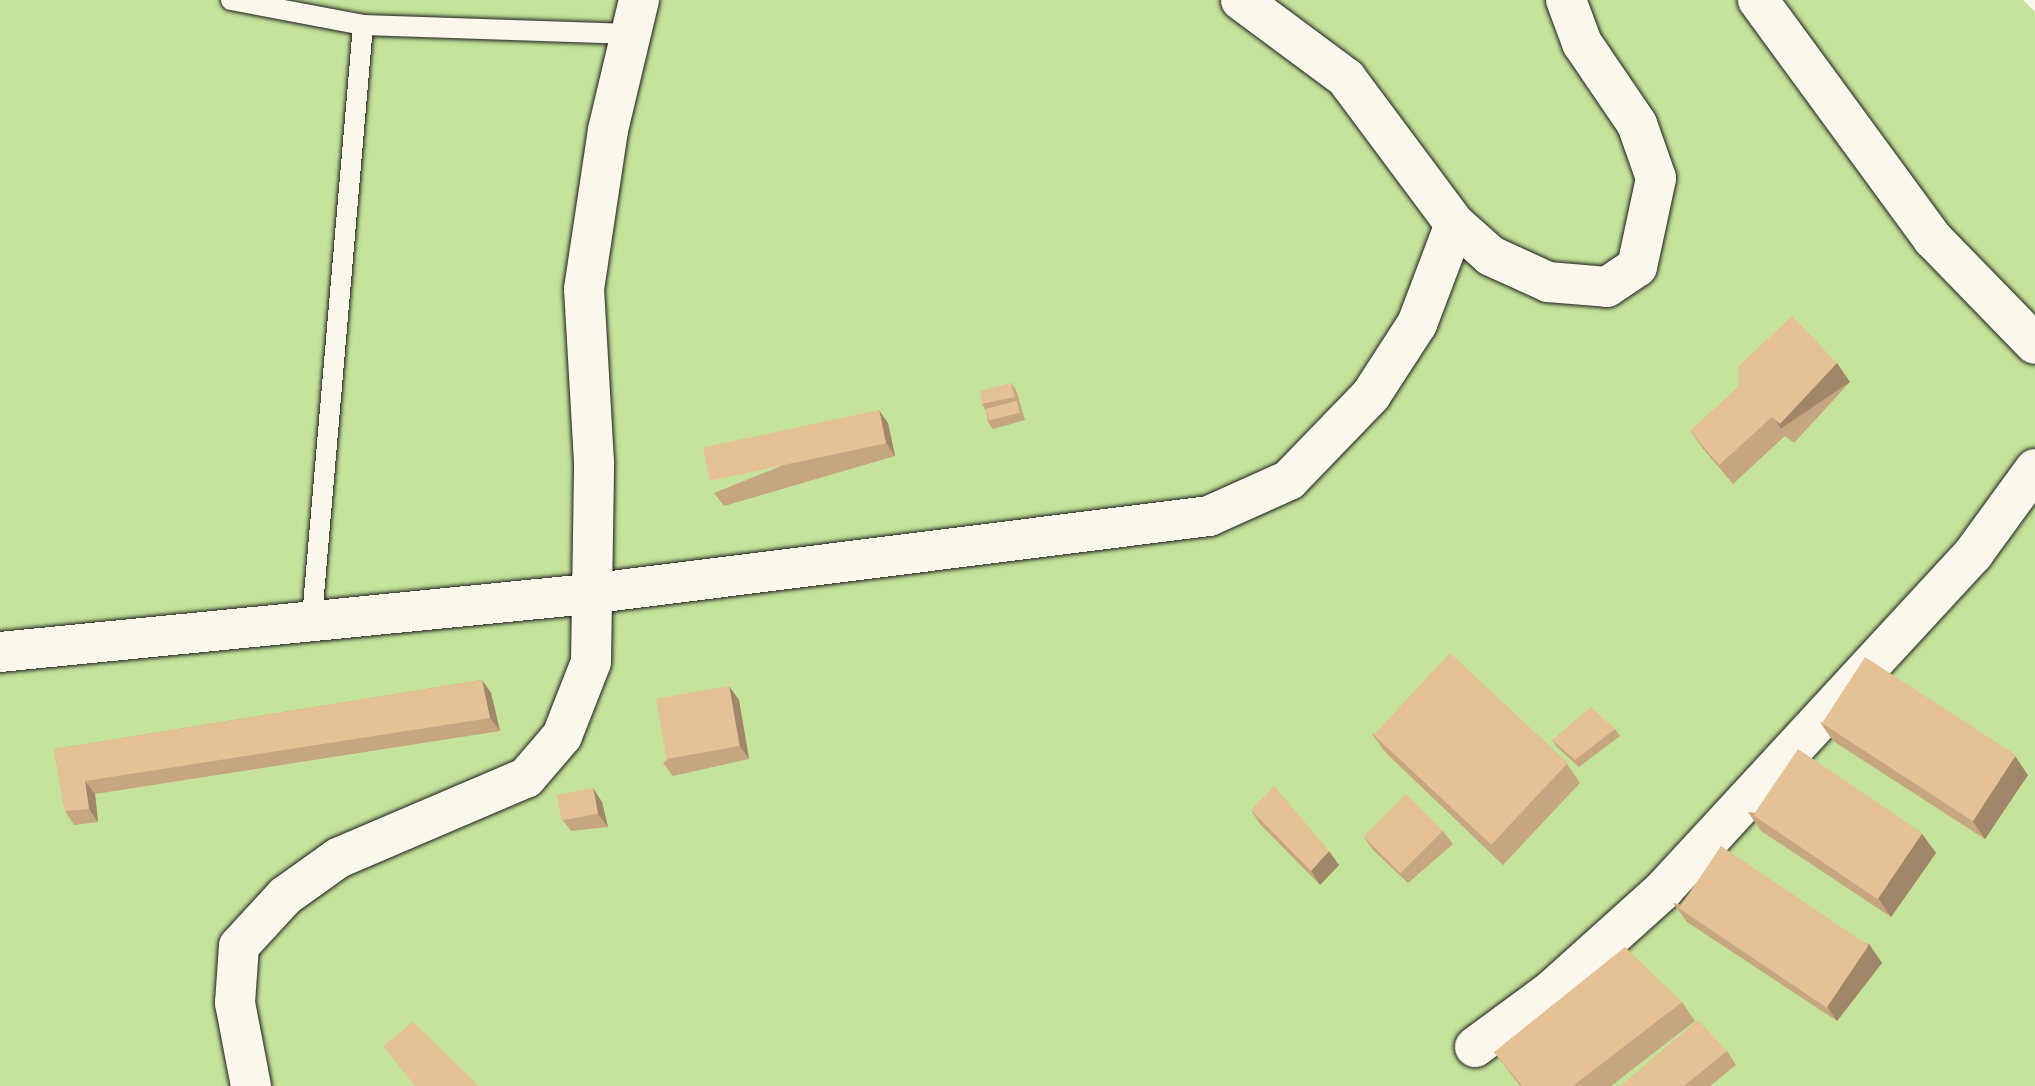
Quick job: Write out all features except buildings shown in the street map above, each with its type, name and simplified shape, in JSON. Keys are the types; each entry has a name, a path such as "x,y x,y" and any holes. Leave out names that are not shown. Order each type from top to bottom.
{"street":[{"path":"1240,0 1346,78 1455,224 1491,256 1548,282 1606,287 1637,267 1656,178 1637,124 1582,43 1566,0"},
{"path":"1758,0 1932,239 2035,344"},
{"path":"251,1086 235,1004 240,946 285,896 338,858 526,778 562,736 591,662 588,594 594,462 584,289 608,130 635,17"},
{"path":"0,652 312,618 588,594 1209,516 1289,480 1371,395 1418,324 1455,224"},
{"path":"1475,1046 1551,991 1662,890 1973,554 2035,469"}],"lane":[{"path":"231,0 363,25 635,17"},
{"path":"312,618 363,25"}],"green space":[{"path":"0,0 2023,0 2035,12 2035,1086 0,1086"}]}
